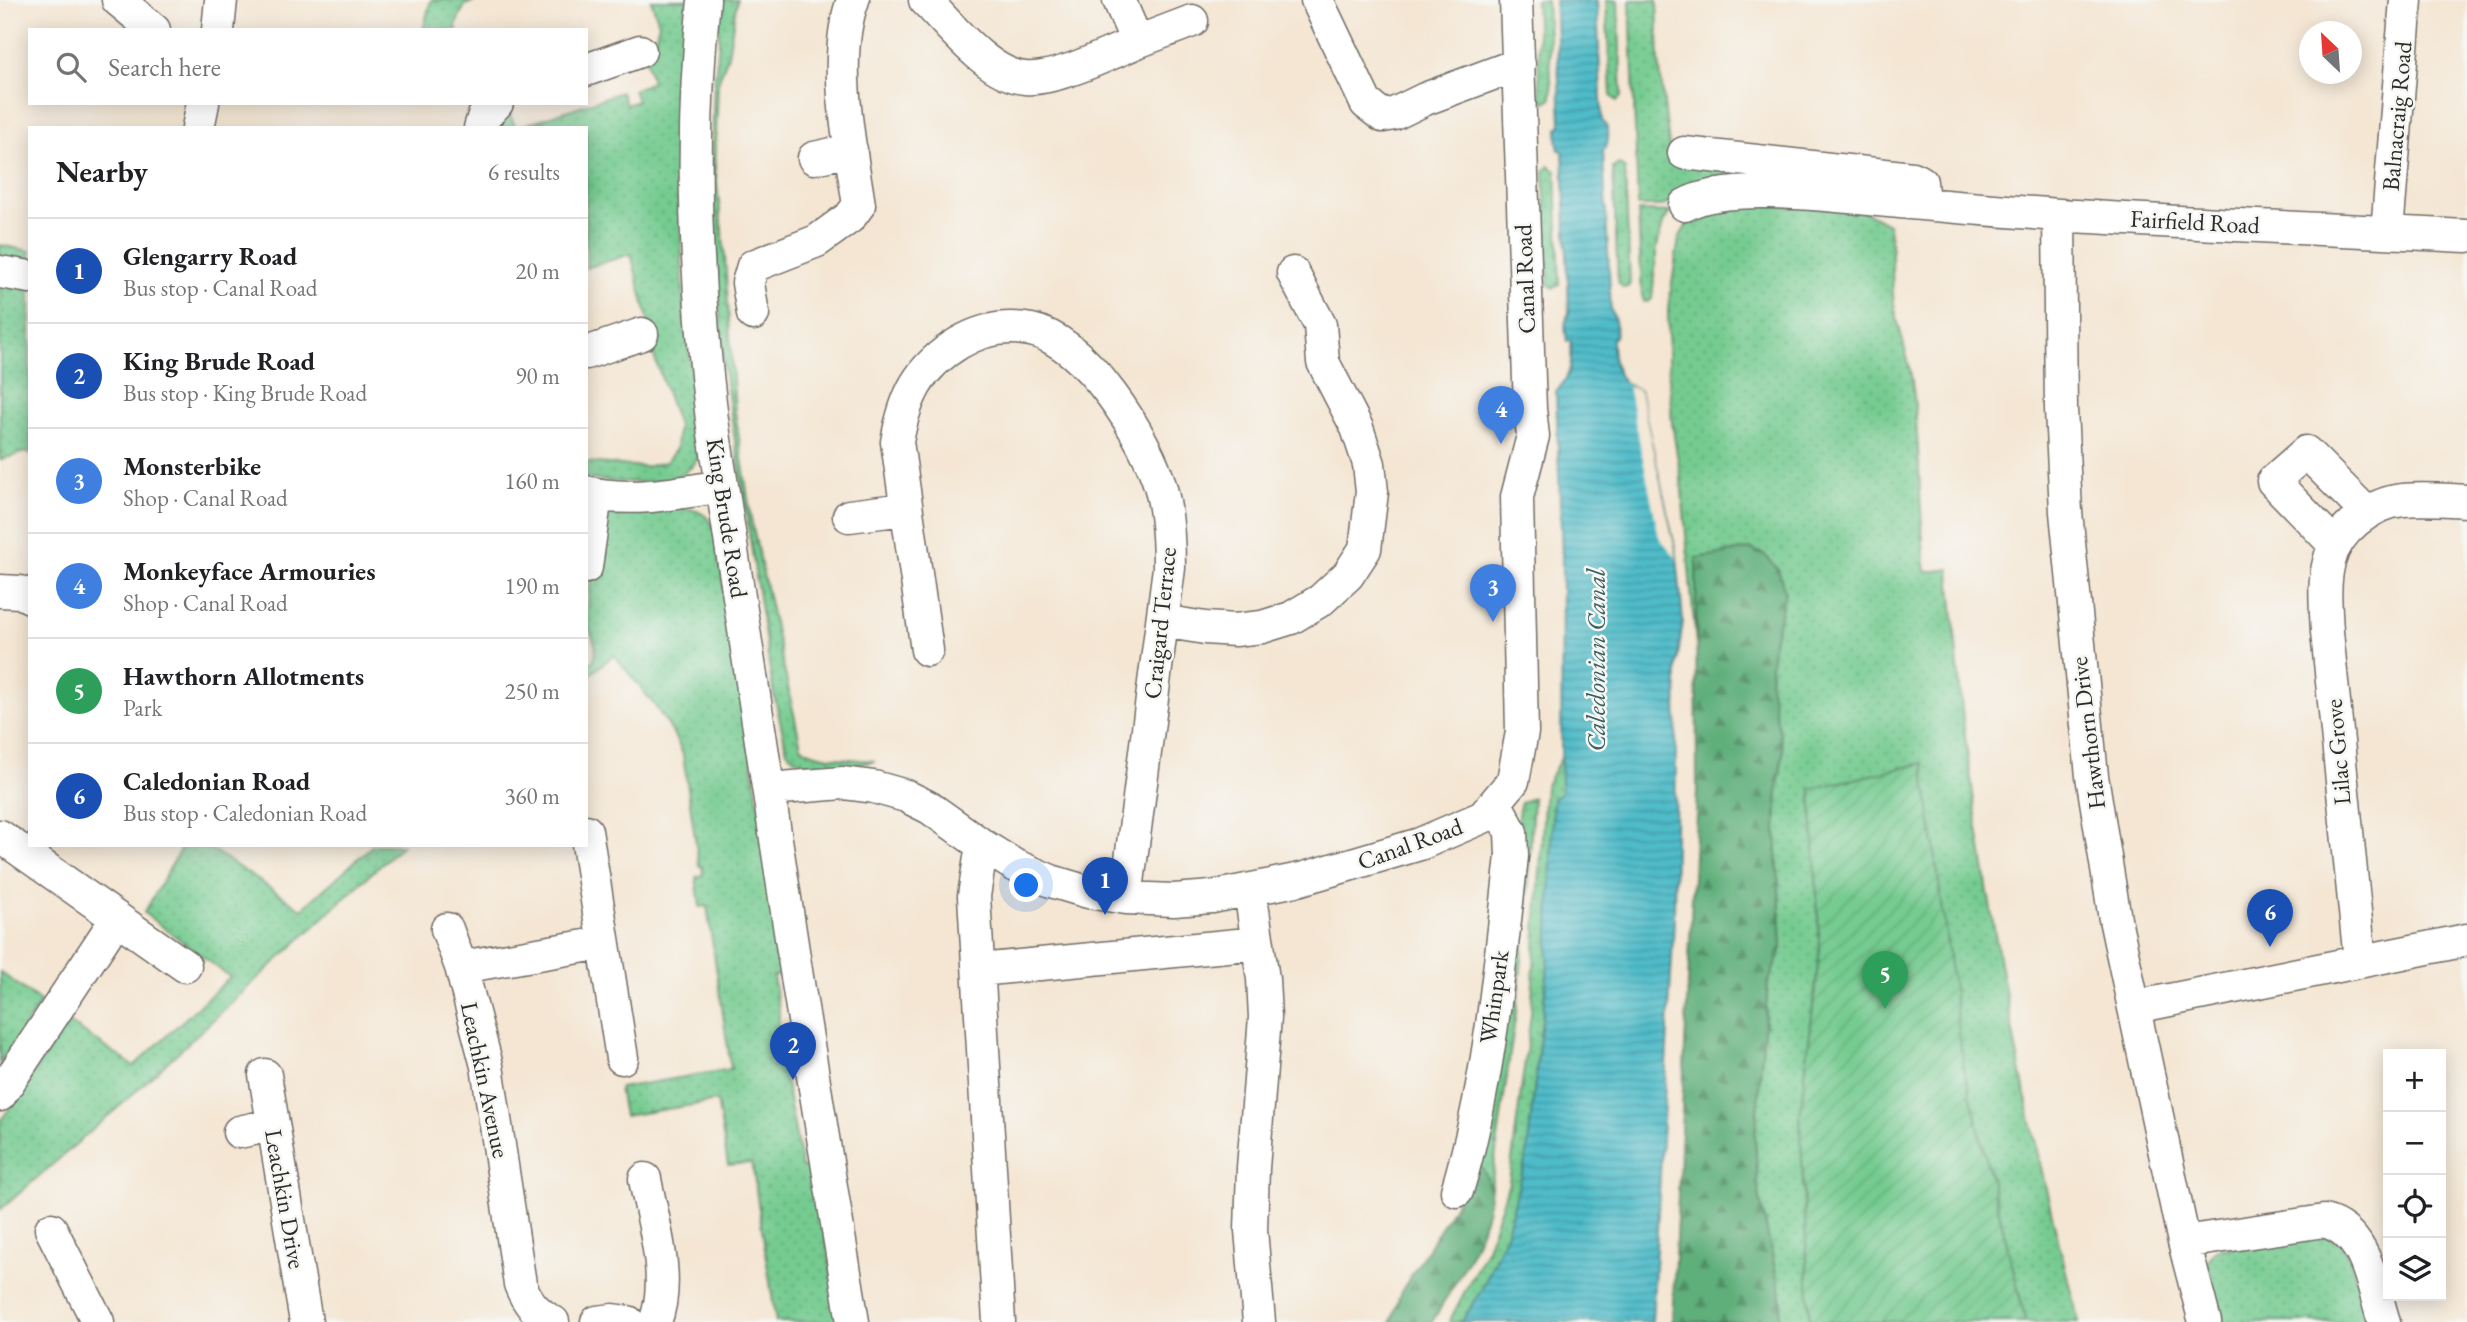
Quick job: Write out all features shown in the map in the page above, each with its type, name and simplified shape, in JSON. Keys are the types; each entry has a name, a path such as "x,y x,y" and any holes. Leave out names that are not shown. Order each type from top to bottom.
{"street":[{"path":"118,0 152,28"},
{"path":"218,28 221,0"},
{"name":"King Brude Road","path":"704,0 695,123 696,237 704,357 853,1322"},
{"path":"753,314 748,283 753,266 760,261 817,241 850,217 859,205 844,93 843,61 853,0"},
{"path":"925,0 988,62 1023,78 1040,78 1060,72 1192,21"},
{"path":"1119,0 1137,42"},
{"path":"1317,0 1366,103 1383,116 1519,64"},
{"name":"Canal Road","path":"769,789 844,783 874,787 906,796 930,808 1013,865 1051,881 1088,892 1126,898 1174,900 1212,897 1301,879 1420,844 1483,817 1496,804 1513,781 1522,732 1517,497 1533,436 1516,0"},
{"name":"Balnacraig Road","path":"2387,232 2406,0"},
{"path":"588,69 640,51"},
{"path":"198,126 203,105"},
{"path":"481,126 494,105"},
{"path":"814,158 851,150"},
{"path":"1684,153 1912,178 1921,182 1923,204"},
{"name":"Fairfield Road","path":"1685,205 1706,197 1742,192 1835,196 2059,215 2467,236"},
{"name":"Hawthorn Drive","path":"2059,215 2061,409 2066,512 2081,681 2115,919 2184,1242 2205,1322"},
{"path":"0,272 28,277"},
{"path":"1161,621 1205,628 1235,629 1262,626 1291,618 1321,600 1348,575 1365,548 1372,492 1370,464 1357,428 1323,362 1320,325 1293,273"},
{"name":"Craigard Terrace","path":"927,650 897,442 902,414 917,380 943,353 971,336 1003,327 1033,330 1060,342 1093,372 1134,427 1149,455 1161,489 1168,528 1169,568 1126,898"},
{"path":"588,352 642,334"},
{"path":"2367,513 2306,452 2273,481 2334,544 2352,524 2367,513 2399,500 2467,501"},
{"path":"588,537 591,493 640,496 722,486"},
{"path":"849,516 905,509"},
{"name":"Lilac Grove","path":"2334,544 2326,585 2327,632 2360,961"},
{"path":"0,591 20,592 28,596"},
{"name":"Whinpark","path":"1457,1191 1467,1156 1484,1069 1511,856 1511,832 1496,804"},
{"path":"0,836 184,966"},
{"path":"588,844 622,1058"},
{"path":"982,845 974,896 999,1322"},
{"path":"1250,890 1265,1017 1251,1230 1259,1322"},
{"path":"0,1095 117,918"},
{"path":"447,929 461,967"},
{"path":"2135,1007 2467,940"},
{"name":"Leachkin Avenue","path":"553,1322 530,1304 520,1284 487,1066 461,967 603,943"},
{"path":"979,970 1258,943"},
{"name":"Leachkin Drive","path":"265,1075 306,1322"},
{"path":"239,1132 272,1125"},
{"path":"645,1179 663,1279 662,1300 655,1322"},
{"path":"2184,1242 2324,1221 2337,1224 2359,1245 2384,1322"},
{"path":"51,1229 97,1322"},
{"path":"597,1322 628,1322"}],"green space":[{"path":"431,0 479,0 465,5 457,28 424,28"},
{"path":"651,0 690,0 680,210 684,310 700,453 692,466 681,475 650,482 588,479 588,462 645,467 666,462 676,449 678,426 644,327 649,323 631,254 588,267 588,126 546,126 545,123 522,126 621,92 626,105 637,101 633,90 652,82 643,50 654,45 659,23"},
{"path":"718,0 737,0 728,55 718,83 715,166 725,257 735,411 751,519 801,746 824,756 875,761 828,767 805,763 795,758 787,751 773,690 724,368 713,216 712,152 714,84 719,44"},
{"path":"1536,0 1547,0 1552,98 1545,102 1540,97"},
{"path":"1606,0 1618,0 1622,96 1617,101 1611,96"},
{"path":"1630,0 1657,0 1659,61 1671,162 1834,176 1675,201 1662,206 1638,206"},
{"path":"508,110 515,126 495,126"},
{"path":"1619,164 1625,169 1630,283 1624,288 1618,283 1613,168"},
{"path":"1549,166 1556,171 1560,284 1554,288 1548,284 1544,171"},
{"path":"1739,204 1862,210 1888,224 1894,303 1915,405 1926,572 1950,569 1964,728 1998,952 2043,1175 2079,1322 2026,1322 1964,1069 1811,790 1820,948 1800,1117 1810,1322 1775,1322 1779,1318 1782,1301 1758,1190 1755,1137 1768,983 1782,948 1776,831 1783,752 1770,684 1772,650 1785,593 1778,569 1763,554 1750,549 1696,558 1696,645 1681,479 1672,423 1668,359 1668,309 1679,238 1688,223 1699,213"},
{"path":"1638,211 1670,212 1663,223 1657,247 1652,299 1648,302 1644,301 1642,296"},
{"path":"0,245 28,251 28,265 0,261"},
{"path":"0,283 28,288 28,453 0,460"},
{"path":"687,509 706,517 714,527 786,974 773,976 779,1011 779,1047 802,1168 813,1167 840,1322 776,1322 752,1163 728,1165 717,1101 624,1116 619,1088 731,1069 707,906 700,907 696,877 703,875 702,866 699,866 683,755 670,728 614,655 588,676 588,665 593,661 595,647 588,624 588,601 605,510"},
{"path":"1750,549 1764,554 1778,569 1785,593 1772,650 1770,684 1783,752 1776,831 1782,948 1768,983 1755,1137 1758,1190 1782,1301 1779,1318 1775,1322 1672,1322 1697,791 1696,558"},
{"path":"1562,756 1561,794 1553,798 1548,966 1527,1154 1507,1232 1483,1287 1462,1322 1449,1322 1487,1248 1509,1183 1531,1014 1545,787"},
{"path":"1923,763 1964,1069 2026,1322 1810,1322 1800,1117 1820,948 1811,789"},
{"path":"1533,798 1527,910 1517,1005 1489,1202 1489,1185 1474,1155 1519,809 1521,802"},
{"path":"182,847 208,847 302,909 371,847 400,847 122,1104 0,1210 0,1122 68,1022 134,1066 230,977 144,913"},
{"path":"0,972 41,1002 0,1063"},
{"path":"1474,1155 1488,1180 1489,1199 1486,1217 1470,1255 1432,1322 1391,1322 1401,1292 1459,1198"},
{"path":"2317,1233 2343,1241 2372,1322 2224,1322 2207,1262 2216,1250"}],"water":[{"name":"Caledonian Canal","path":"1555,0 1597,0 1602,121 1608,134 1606,148 1603,150 1611,310 1616,326 1615,337 1612,339 1613,355 1621,377 1632,388 1640,391 1677,556 1683,621 1677,664 1674,921 1652,1322 1462,1322 1483,1287 1507,1232 1527,1154 1548,966 1553,798 1561,794 1562,558 1556,391 1568,374 1571,341 1567,341 1565,330 1569,313 1563,151 1559,150 1557,136 1561,124"}],"pier":[{"path":"1628,386 1640,391 1677,559 1659,537"}],"place":[{"name":"Monkeyface Armouries","path":"1501,444"},
{"name":"Monsterbike","path":"1493,622"},
{"name":"Glengarry Road","path":"1105,915"},
{"name":"Caledonian Road","path":"2270,947"},
{"name":"Hawthorn Allotments","path":"1885,1009"},
{"name":"King Brude Road","path":"793,1080"}]}
